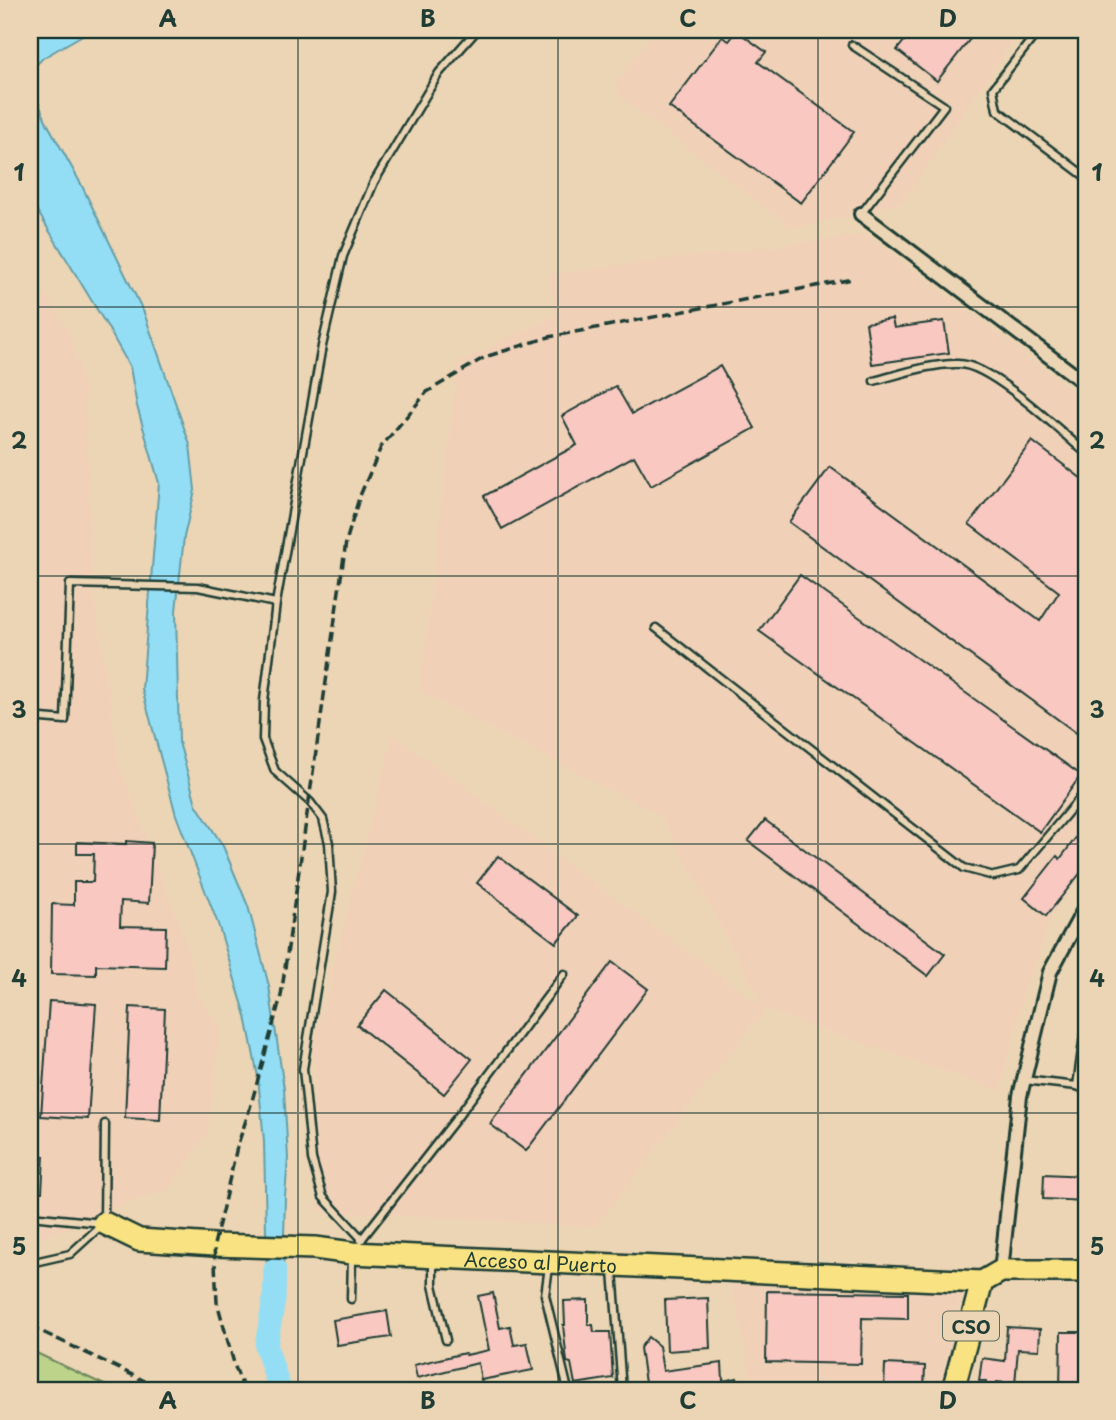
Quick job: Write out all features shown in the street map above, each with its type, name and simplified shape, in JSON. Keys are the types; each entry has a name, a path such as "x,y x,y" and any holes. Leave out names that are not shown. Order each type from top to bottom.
{"main road":[{"name":"Acceso al Puerto","path":"104,1223 139,1240 229,1246 357,1246 433,1256 982,1282"},
{"path":"982,1282 1001,1271 1086,1271"},
{"name":"CSO","path":"953,1390 982,1282"}],"street":[{"path":"861,214 1086,384"},
{"path":"1001,1271 1020,1096 1049,972 1086,906"}],"lane":[{"path":"357,1246 323,1198 312,1159 303,1069 331,892 329,843 323,819 310,802 275,771 262,739 264,701 276,603 322,346 344,256 380,171 439,73 477,30"},
{"path":"1039,30 993,89 997,110 1086,177"},
{"path":"852,45 944,106 861,214"},
{"path":"874,381 921,369 961,363 1002,382 1086,453"},
{"path":"30,717 65,720 70,584 198,587 276,603"},
{"path":"656,628 964,868 994,876 1019,870 1086,791"},
{"path":"351,1299 357,1246 564,974"},
{"path":"1076,1086 1086,1021"},
{"path":"1024,1080 1076,1086 1086,1090"},
{"path":"30,1263 70,1254 104,1223 105,1124"},
{"path":"30,1216 104,1223"},
{"path":"433,1256 433,1285 446,1340"},
{"path":"549,1262 545,1295 568,1390"},
{"path":"612,1265 622,1390"}],"path":[{"path":"75,1390 80,1384"}],"shaded area":[{"path":"657,30 1021,30 902,203 792,229 619,96 616,81"},
{"path":"866,234 1086,400 1086,869 1053,913 1022,1000 1001,1091 765,1010 595,1227 318,1211 313,1050 393,734 764,1008 661,816 419,692 458,362 555,315 549,274"},
{"path":"30,270 71,335 85,387 93,584 119,763 188,947 199,997 221,1028 208,1133 168,1190 118,1206 50,1236 30,1238"},
{"path":"731,1284 962,1292 939,1390 753,1390"}],"green space":[{"path":"30,1350 115,1390 30,1390"}],"water":[{"path":"30,30 91,30 43,58 30,71"},
{"path":"30,83 47,123 81,184 144,313 190,445 195,490 184,537 176,611 179,742 196,804 223,846 248,906 269,986 284,1089 288,1158 283,1277 274,1300 267,1277 264,1141 258,1077 246,1016 218,924 176,815 142,689 159,483 137,406 130,367 30,199"}],"building":[{"path":"913,30 977,30 937,81 897,50"},
{"path":"737,31 766,52 758,62 854,132 801,203 669,107 722,37 729,41"},
{"path":"892,319 894,328 944,321 949,353 872,364 866,323"},
{"path":"720,366 755,428 651,486 634,456 502,529 484,496 577,445 562,416 616,386 632,414"},
{"path":"1032,441 1086,482 1086,740 789,522 830,467 1040,621 1059,592 969,524"},
{"path":"800,575 1081,775 1040,832 759,631"},
{"path":"765,820 945,954 928,976 748,841"},
{"path":"1086,824 1086,866 1046,916 1024,898 1057,856 1060,859"},
{"path":"126,841 152,843 149,903 121,901 120,926 166,927 165,967 96,965 96,975 51,974 52,904 74,905 74,882 93,882 94,854 77,854 77,842 126,844"},
{"path":"498,856 578,916 556,943 477,883"},
{"path":"612,962 648,989 526,1151 490,1124"},
{"path":"386,990 472,1059 444,1094 357,1025"},
{"path":"49,1001 96,1004 88,1119 41,1116"},
{"path":"130,1007 165,1009 160,1120 125,1118"},
{"path":"30,1155 44,1156 42,1192 30,1192"},
{"path":"1044,1174 1086,1176 1086,1201 1043,1199"},
{"path":"767,1291 908,1293 908,1319 862,1318 861,1364 766,1362"},
{"path":"493,1293 500,1328 510,1326 514,1345 527,1343 533,1370 481,1380 478,1363 417,1378 414,1365 489,1350 478,1296"},
{"path":"708,1298 710,1348 667,1351 665,1300"},
{"path":"588,1300 588,1325 593,1325 594,1332 610,1332 613,1378 575,1384 571,1363 567,1362 563,1325 564,1301"},
{"path":"387,1311 391,1337 337,1345 333,1320"},
{"path":"1007,1327 1040,1329 1039,1350 1018,1349 1015,1384 997,1382 996,1390 985,1390 986,1381 979,1381 982,1358 1005,1361"},
{"path":"1061,1332 1086,1332 1086,1390 1060,1390"},
{"path":"648,1337 659,1346 663,1371 722,1363 723,1381 737,1378 739,1390 646,1390 640,1348"},
{"path":"885,1364 925,1366 924,1390 884,1390"}],"waterway":[{"path":"275,1270 274,1300 266,1346 280,1390"}],"railway":[{"path":"244,1390 217,1302 214,1245 237,1147 281,996 346,542 359,498 381,447 427,392 485,357 549,337 853,279"},
{"path":"30,1326 159,1390"}]}
